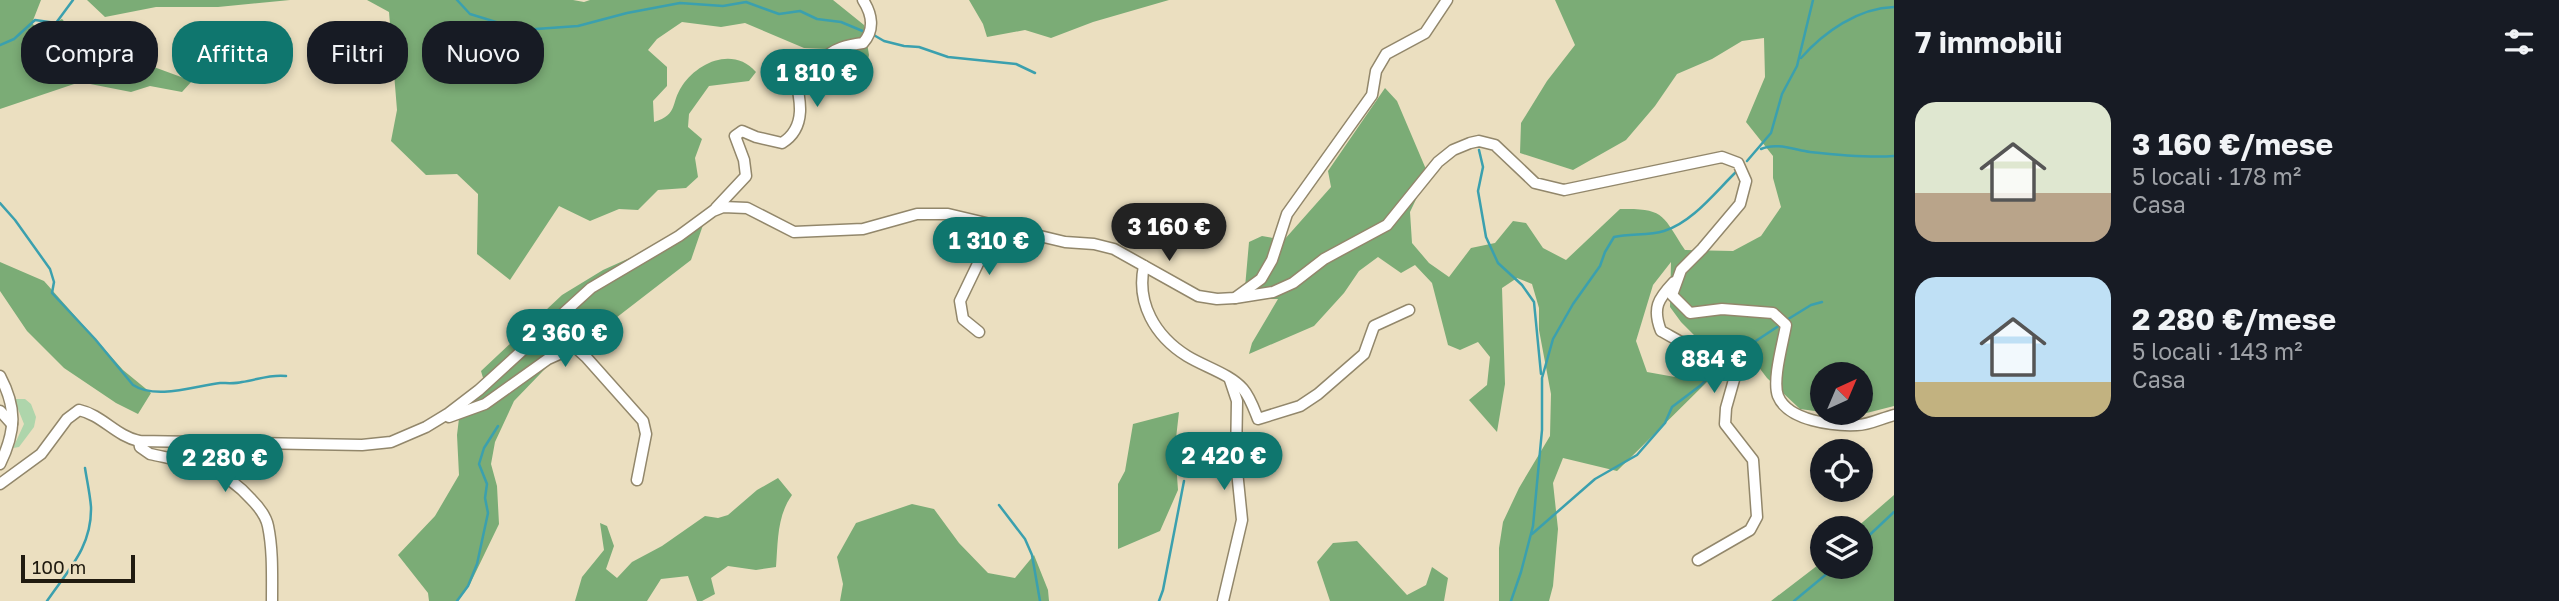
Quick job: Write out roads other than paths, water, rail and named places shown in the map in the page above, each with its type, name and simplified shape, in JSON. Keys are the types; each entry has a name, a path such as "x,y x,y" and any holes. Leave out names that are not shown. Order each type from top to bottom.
{"street":[{"path":"436,421 480,390 591,288 680,236 713,211 746,176 744,160 735,136 742,131 782,143 791,137 802,108 794,72 801,61 824,60 845,46 863,43 869,37 870,11 863,0"},
{"path":"1235,298 1261,279 1272,260 1287,214 1372,95 1376,71 1386,54 1425,33 1447,0"},
{"path":"713,211 732,206 747,208 794,232 863,229 917,214 948,214 1065,242 1094,244 1114,249 1198,296 1217,299 1273,292 1293,283 1324,259 1387,225 1438,162 1453,150 1479,141 1495,145 1535,183 1564,190 1581,189 1722,157 1738,163 1746,181 1740,204 1681,270 1672,295 1689,313 1722,309 1773,313 1786,325 1777,373 1778,396 1789,411 1819,423 1859,425 1894,415"},
{"path":"979,332 963,319 960,302 997,224"},
{"path":"1144,266 1140,283 1144,306 1158,331 1186,356 1230,379 1243,389 1258,419 1300,406 1318,394 1364,354 1374,327 1409,310"},
{"path":"1675,282 1659,297 1656,318 1661,331 1696,348 1722,345 1733,353 1739,362 1725,424 1753,460 1756,482 1757,517 1751,530 1698,560"},
{"path":"0,484 41,454 67,419 79,410 97,418 126,438 139,441 362,445 391,442 436,421 485,404 548,359 575,347 643,421 646,434 636,480"},
{"path":"0,376 13,405 8,448 0,464"},
{"path":"1223,601 1242,520 1236,461 1237,401 1230,379"},
{"path":"0,411 12,424"},
{"path":"139,441 141,447 150,454 218,471 238,484 258,507 268,523 272,557 272,601"}],"waterway":[{"path":"0,45 14,39 35,20 56,23 73,0"},
{"path":"457,0 470,14 522,30 578,26 680,3 723,6 746,2 779,14 800,11 817,19 841,22 865,32"},
{"path":"1747,161 1771,133 1782,94 1797,66 1813,0"},
{"path":"1801,58 1820,39 1843,23 1868,12 1894,7"},
{"path":"872,34 884,41 919,47 948,57 1016,64 1035,73"},
{"path":"1761,149 1779,146 1841,155 1894,156"},
{"path":"1479,150 1483,167 1478,191 1486,237 1498,263 1522,285 1534,302 1541,374"},
{"path":"1511,601 1533,526 1542,430 1542,378 1553,339 1573,304 1600,266 1614,237 1658,233 1675,227 1694,213 1737,171"},
{"path":"0,203 50,269 54,282 52,293 133,385 164,392 220,383 239,383 269,376 286,376"},
{"path":"1785,321 1811,305 1822,302"},
{"path":"1532,534 1595,479 1637,455 1665,423 1672,407 1701,385 1721,364 1780,325"},
{"path":"457,601 468,586 477,564 488,513 485,498 487,484 479,464 484,448 498,426"},
{"path":"47,601 77,557 88,534 91,507 85,468"},
{"path":"1159,601 1184,481"},
{"path":"999,505 1025,539 1032,555 1040,601"},
{"path":"1873,532 1894,512"},
{"path":"1794,601 1821,579"}]}
